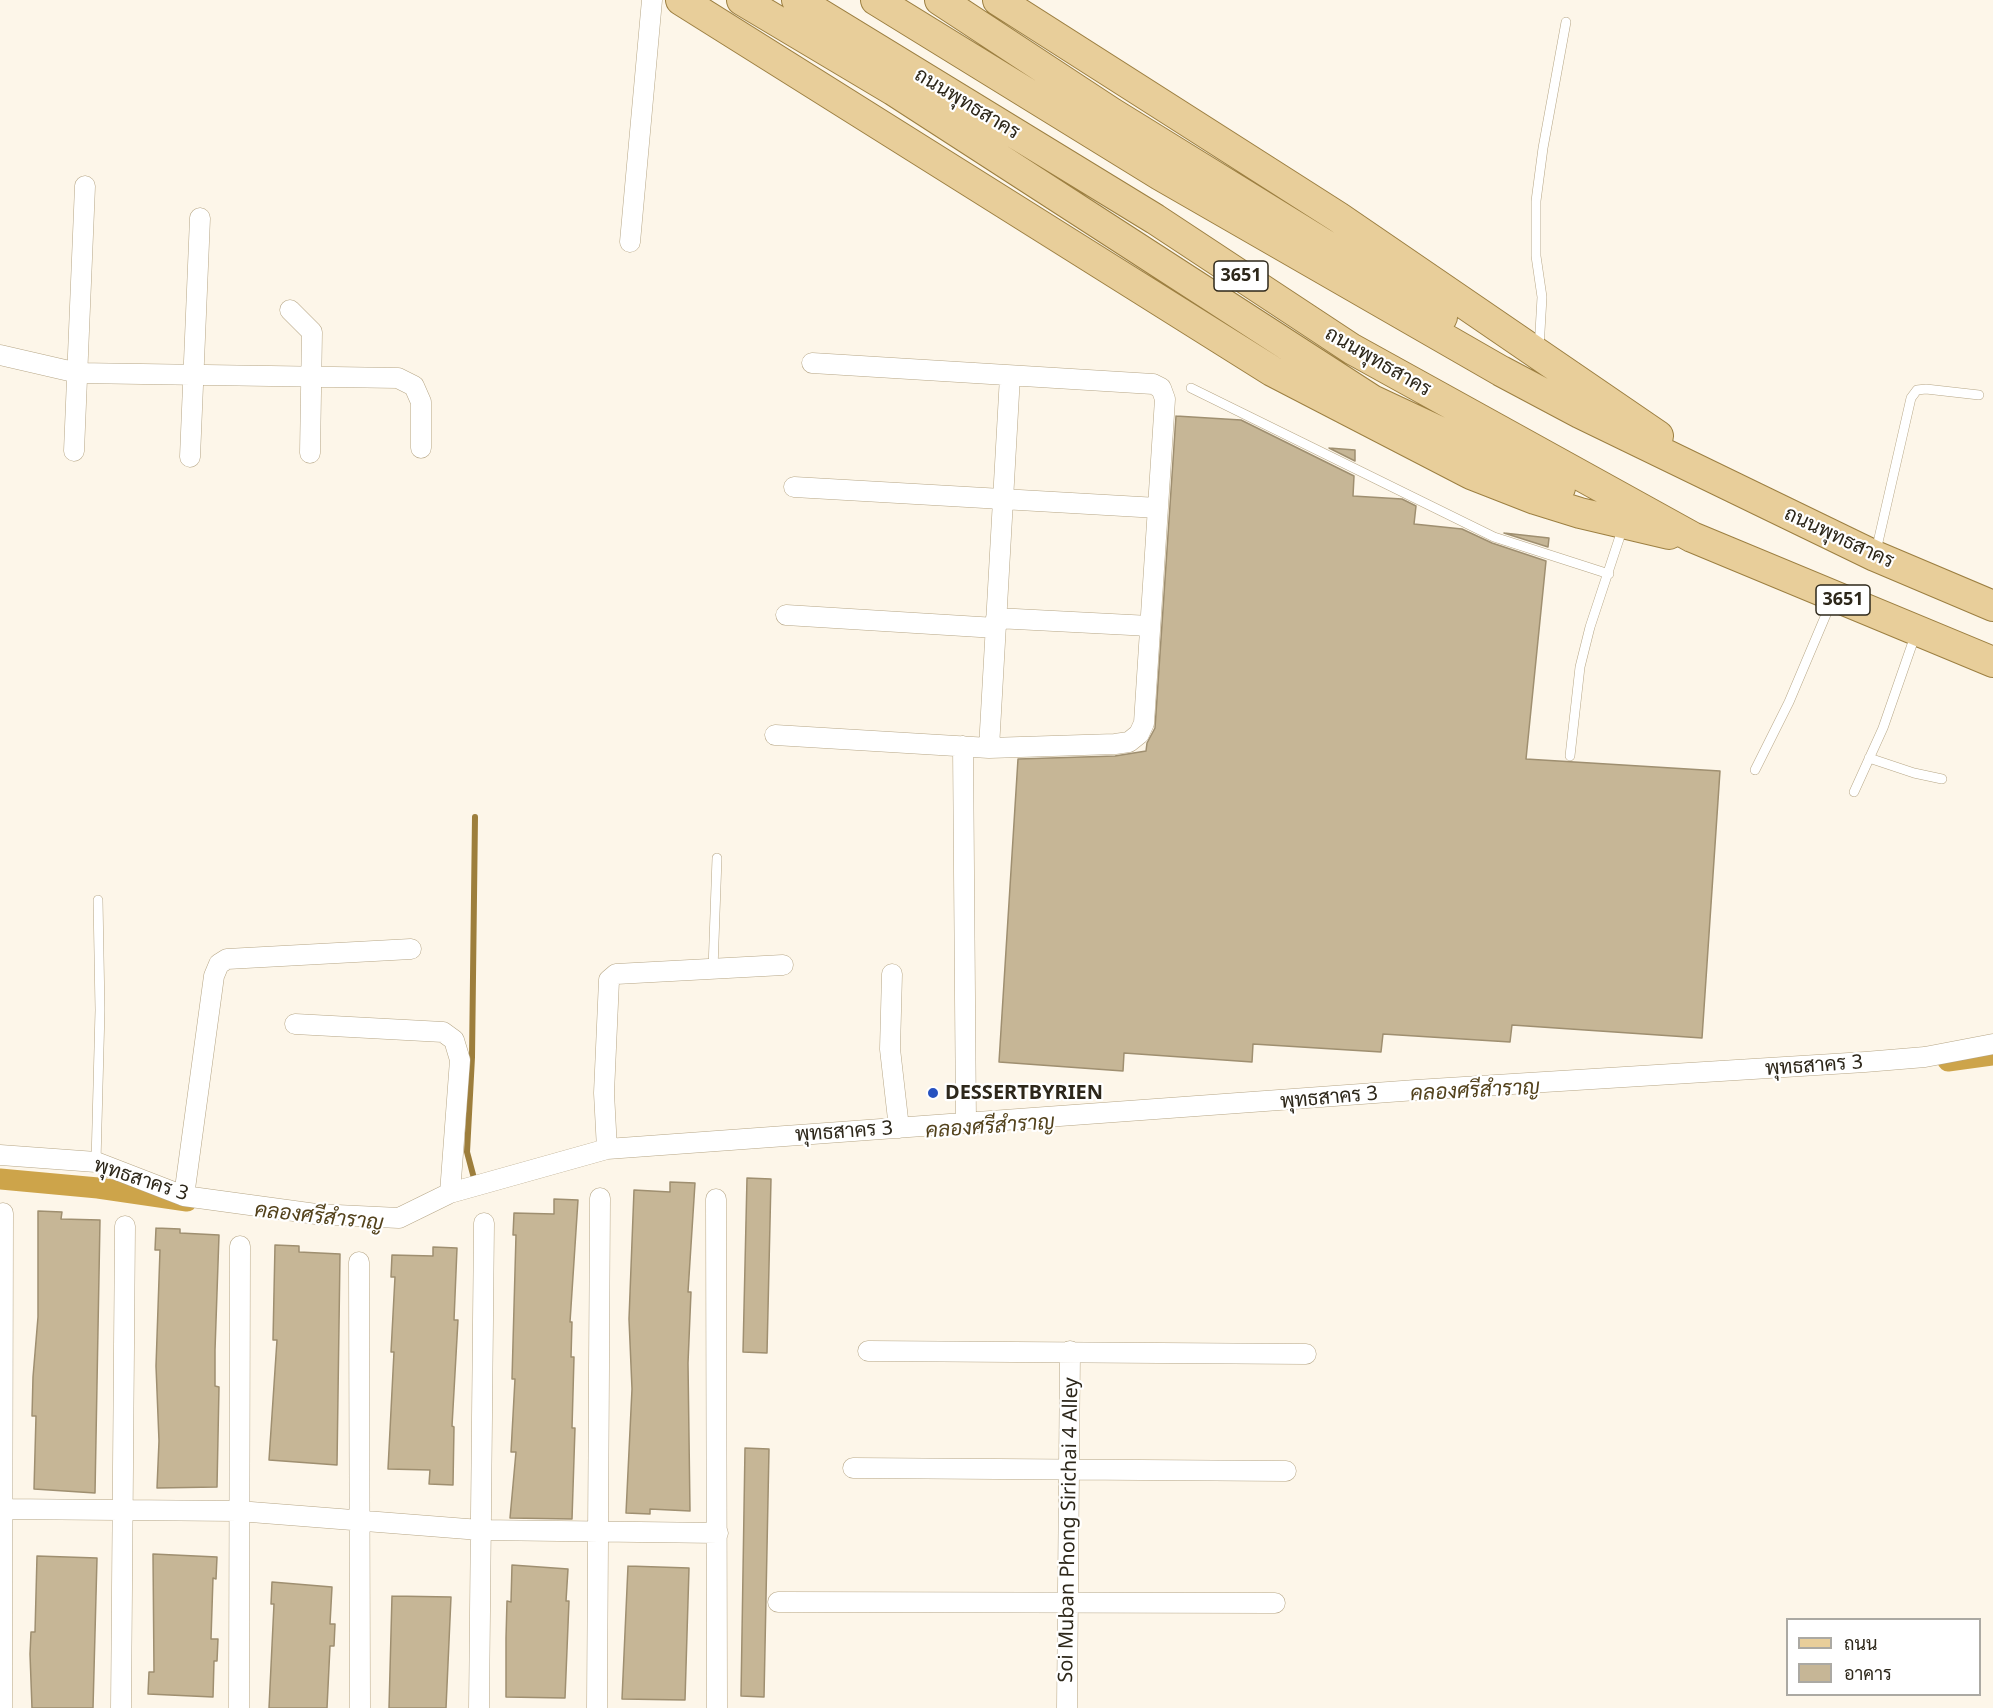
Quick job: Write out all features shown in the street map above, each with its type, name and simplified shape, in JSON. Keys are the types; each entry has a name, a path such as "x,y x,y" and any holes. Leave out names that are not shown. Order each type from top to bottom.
{"main road":[{"path":"681,0 1272,371 1471,474 1535,499 1624,525 1692,537"},
{"path":"742,0 893,90 1084,216 1372,400 1558,487 1692,537"},
{"name":"ถนนพุทธสาคร","path":"797,0 1155,219 1352,349 1692,537 1993,662"},
{"name":"ถนนพุทธสาคร","path":"876,0 1160,174 1404,318 1580,414 1875,556 1993,606"},
{"path":"940,0 1112,113 1449,321 1724,483"},
{"path":"998,0 1338,218 1724,483"}],"street":[{"path":"630,242 652,0"},
{"path":"74,451 85,186"},
{"path":"190,457 200,218"},
{"path":"290,310 312,332 310,453"},
{"path":"0,355 78,373 398,378 414,387 421,402 421,448"},
{"path":"775,735 989,747 1129,742 1139,734 1144,723 1165,399 1161,388 1153,384 812,363"},
{"path":"989,747 1010,376"},
{"path":"794,487 1158,508"},
{"path":"786,615 1150,626"},
{"path":"963,746 966,1123"},
{"path":"184,1196 214,976 219,964 227,959 411,949"},
{"path":"607,1149 604,1093 609,980 616,974 783,965"},
{"path":"892,974 890,1049 899,1128"},
{"path":"295,1024 443,1032 454,1040 460,1060 450,1193"},
{"name":"พุทธสาคร 3","path":"0,1155 96,1162 184,1196 316,1214 399,1218 450,1193 607,1149 1416,1090 1864,1062 1925,1057 1993,1044"},
{"path":"597,1708 600,1198"},
{"path":"716,1199 717,1708"},
{"path":"2,1708 3,1213"},
{"path":"478,1708 484,1223"},
{"path":"121,1708 125,1226"},
{"path":"239,1708 240,1246"},
{"path":"359,1262 360,1708"},
{"path":"868,1351 1306,1354"},
{"name":"Soi Muban Phong Sirichai 4 Alley","path":"1067,1708 1070,1351"},
{"path":"853,1468 1070,1468 1286,1472"},
{"path":"1,1509 238,1511 480,1530 718,1533"},
{"path":"778,1602 1275,1604"}],"lane":[{"path":"1539,354 1542,297 1536,256 1536,201 1543,148 1566,22"},
{"path":"1191,388 1494,537 1610,574"},
{"path":"1875,556 1911,399 1917,390 1926,388 1978,395"},
{"path":"1570,756 1580,667 1590,627 1610,574 1624,525"},
{"path":"1755,770 1789,702 1834,596"},
{"path":"1854,792 1883,728 1917,631"},
{"path":"1869,758 1914,773 1942,779"},
{"path":"713,969 717,858"},
{"path":"96,1162 100,1010 98,900"}],"building":[{"path":"1176,416 1241,420 1354,476 1353,496 1402,499 1416,506 1414,524 1462,529 1492,543 1546,561 1526,759 1720,771 1702,1038 1512,1025 1510,1042 1383,1034 1381,1052 1253,1044 1252,1062 1124,1053 1123,1071 999,1062 1018,759 1115,756 1146,751 1147,743 1155,728"},
{"path":"1329,448 1355,450 1355,461"},
{"path":"1504,533 1549,538 1548,547"},
{"path":"747,1178 771,1179 767,1353 743,1352"},
{"path":"670,1182 695,1183 688,1292 691,1292 688,1363 690,1511 650,1509 650,1514 626,1513 632,1389 629,1319 634,1190 670,1192"},
{"path":"554,1199 578,1200 570,1322 572,1322 571,1357 574,1357 572,1428 575,1428 572,1519 510,1518 516,1452 511,1452 515,1379 512,1379 516,1235 513,1235 514,1213 554,1214"},
{"path":"38,1211 62,1212 61,1219 100,1220 95,1493 34,1489 36,1416 32,1416 38,1317"},
{"path":"156,1228 180,1229 180,1233 219,1235 215,1350 215,1386 219,1387 217,1487 157,1488 159,1441 156,1366 160,1250 155,1250"},
{"path":"275,1245 299,1246 299,1252 340,1254 337,1465 269,1460 277,1340 273,1340"},
{"path":"433,1247 457,1248 454,1320 458,1320 452,1426 454,1427 453,1485 429,1484 430,1470 388,1469 394,1352 391,1352 395,1277 391,1277 392,1255 433,1256"},
{"path":"745,1448 769,1449 764,1697 741,1696"},
{"path":"153,1554 217,1557 216,1579 213,1578 211,1639 218,1639 217,1661 214,1661 213,1697 148,1694 149,1672 154,1672"},
{"path":"37,1556 97,1558 93,1708 32,1708 30,1654 31,1632 35,1632"},
{"path":"512,1565 568,1569 565,1698 506,1697 507,1601 511,1602"},
{"path":"628,1566 689,1568 685,1700 622,1699"},
{"path":"272,1582 332,1587 330,1624 335,1624 334,1646 330,1646 327,1708 269,1708 274,1604 271,1604"},
{"path":"392,1596 451,1597 446,1708 389,1708"}],"waterway":[{"path":"475,817 472,1057 467,1152 475,1182"},
{"name":"คลองศรีสำราญ","path":"1948,1061 1993,1055"},
{"name":"คลองศรีสำราญ","path":"0,1179 98,1188 187,1201"}],"place":[{"name":"DESSERTBYRIEN","path":"933,1093"}]}
